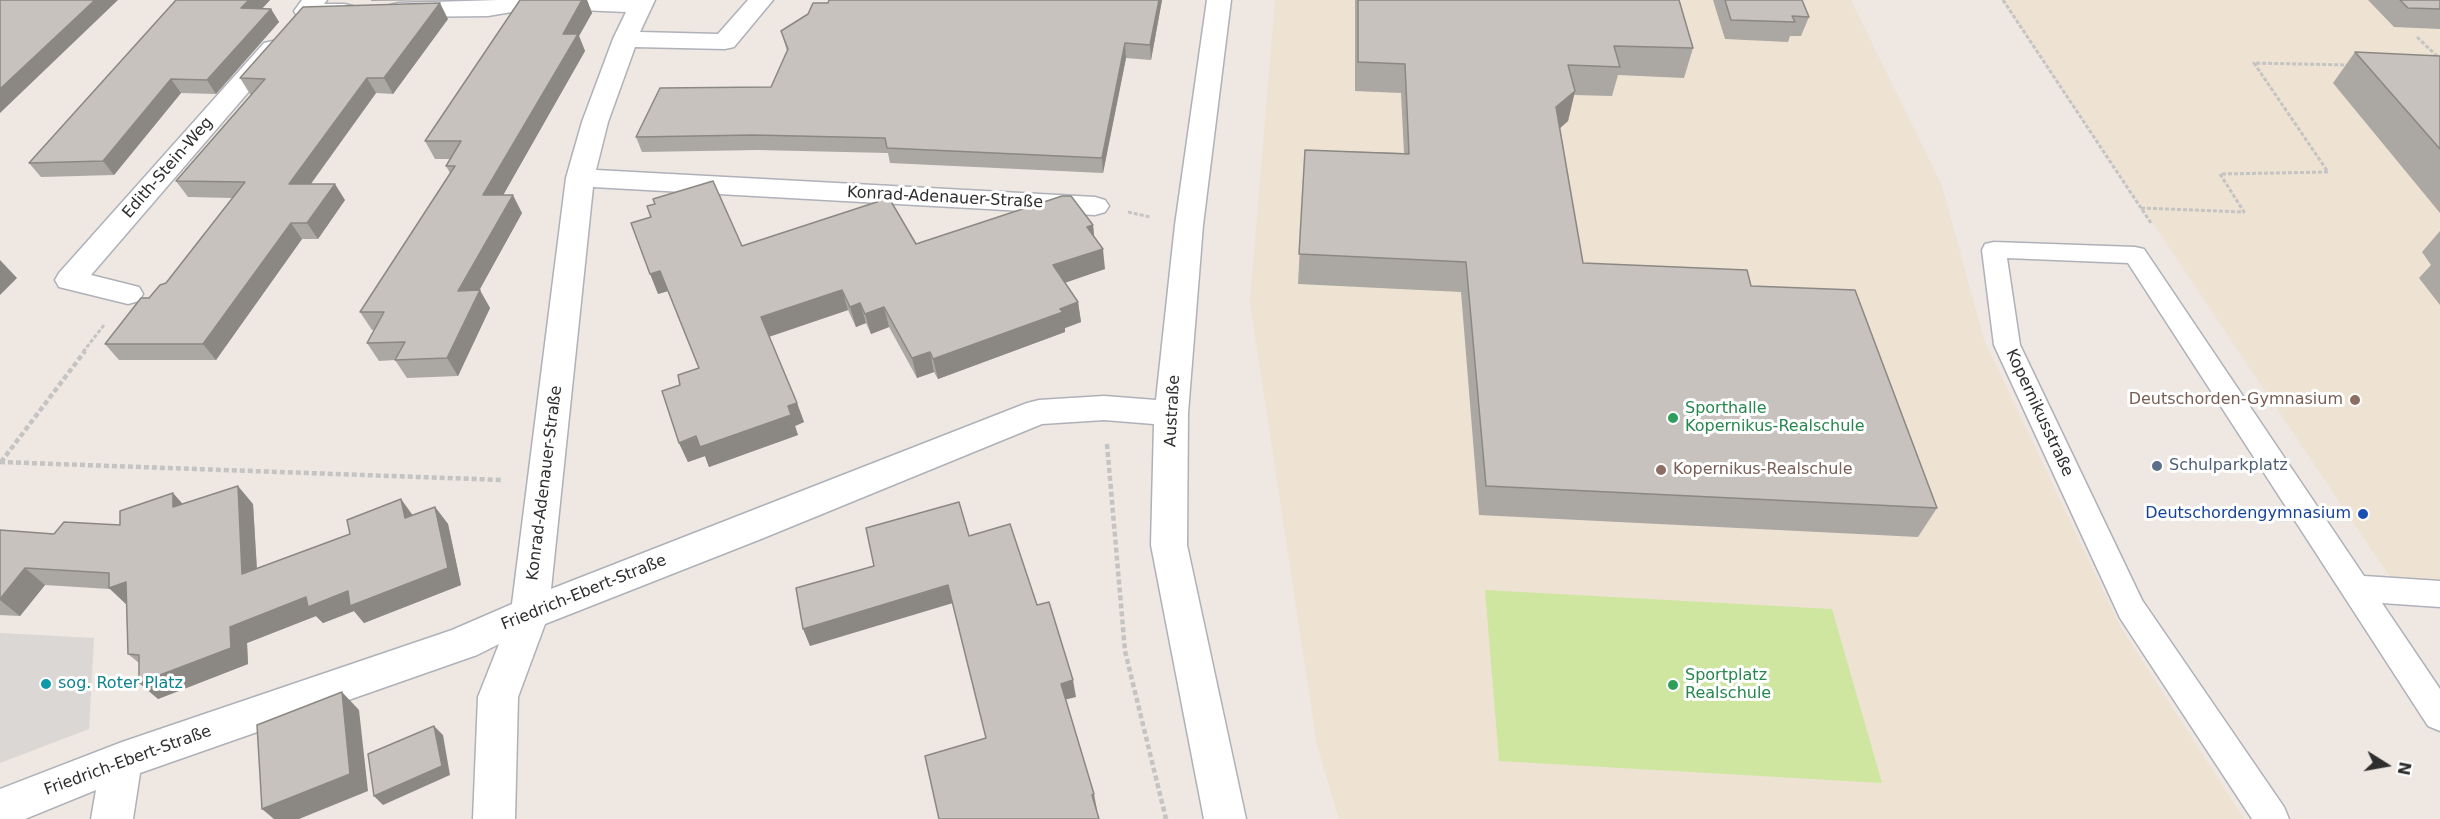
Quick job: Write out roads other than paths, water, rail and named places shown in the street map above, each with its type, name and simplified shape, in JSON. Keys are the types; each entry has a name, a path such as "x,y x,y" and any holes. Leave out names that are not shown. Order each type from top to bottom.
{"street":[{"path":"625,39 725,42 761,0"},
{"name":"Austraße","path":"1219,0 1189,225 1171,413 1169,545 1225,819"},
{"path":"311,6 369,10 488,9 535,1 642,2"},
{"name":"Konrad-Adenauer-Straße","path":"494,819 498,697 530,613 580,178 595,122 625,39 642,2"},
{"name":"Edith-Stein-Weg","path":"128,294 70,280 311,6"},
{"name":"Konrad-Adenauer-Straße","path":"580,178 1095,206"},
{"name":"Friedrich-Ebert-Straße","path":"0,809 122,761 463,643 530,613 748,530 1039,412 1104,408 1171,413"},
{"path":"112,819 122,761"}],"lane":[{"name":"Kopernikusstraße","path":"2272,819 2131,609 2007,345 1994,250 2135,255 2440,716"},
{"path":"2355,588 2440,594"}],"place":[{"name":"Deutschorden-Gymnasium","path":"2355,400"},
{"name":"Sporthalle Kopernikus-Realschule","path":"1673,418"},
{"name":"Schulparkplatz","path":"2157,466"},
{"name":"Kopernikus-Realschule","path":"1661,470"},
{"name":"Deutschordengymnasium","path":"2363,514"},
{"name":"sog. Roter Platz","path":"46,684"},
{"name":"Sportplatz Realschule","path":"1673,685"}]}
